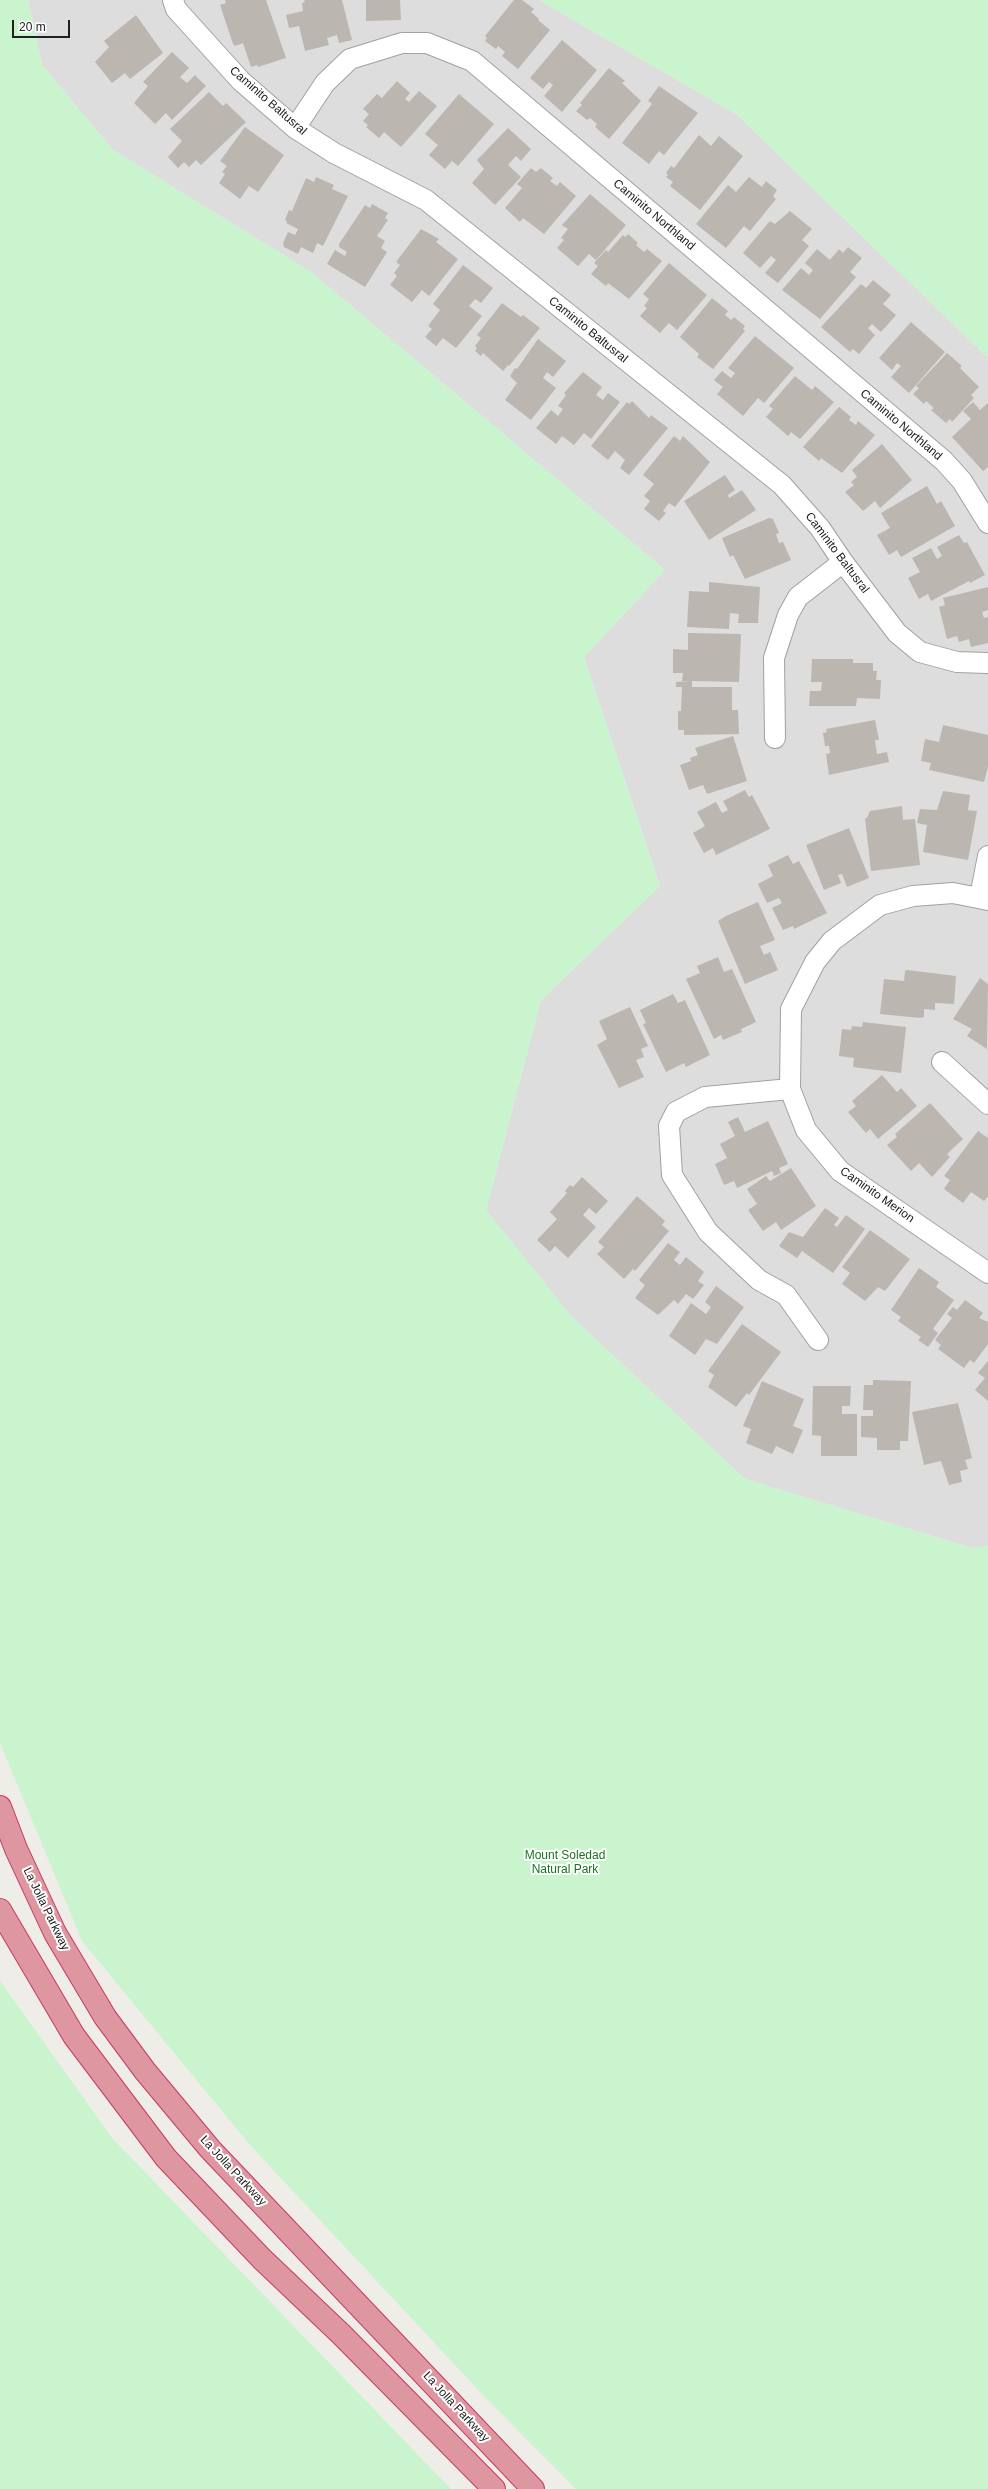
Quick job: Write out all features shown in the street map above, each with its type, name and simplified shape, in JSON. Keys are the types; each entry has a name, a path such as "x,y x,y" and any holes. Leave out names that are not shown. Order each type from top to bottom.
{"highway":[{"name":"La Jolla Parkway","path":"0,1807 16,1849 55,1933 105,2018 145,2071 210,2149 533,2489"},
{"path":"0,1910 74,2036 166,2158 262,2259 342,2335 494,2489"}],"street":[{"name":"Caminito Baltusral","path":"173,0 176,9 241,81 295,128 334,153 426,200 782,485 820,528 843,562 897,633 920,652 957,662 988,663"},
{"name":"Caminito Northland","path":"295,128 324,83 350,59 402,42 427,43 472,61 944,461 962,481 988,523"},
{"path":"775,738 774,658 788,615 798,597 843,562"},
{"path":"984,899 988,856"},
{"name":"Caminito Merion","path":"984,899 953,893 914,896 880,905 832,941 815,962 791,1009 790,1089 806,1130 840,1171 988,1273"},
{"path":"942,1062 988,1104"},
{"path":"790,1089 705,1097 691,1102 676,1112 669,1126 672,1175 708,1232 760,1280 786,1295 818,1340"}],"shaded area":[{"path":"28,0 539,0 736,114 988,358 988,1546 972,1548 745,1479 571,1316 486,1210 541,1000 660,886 584,657 665,570 311,272 113,150 42,65"}],"green space":[{"name":"Mount Soledad Natural Park","path":"0,0 28,0 42,65 113,150 311,272 665,570 584,657 660,886 541,1000 486,1210 571,1316 745,1479 972,1548 988,1546 988,2489 576,2489 481,2393 250,2145 82,1941 0,1743"},
{"path":"539,0 988,0 988,358 736,114"},
{"path":"0,1981 112,2138 451,2489 0,2489"}],"building":[{"path":"225,0 266,0 286,58 258,67 257,65 251,67 243,43 235,46 233,44 220,5 226,3"},
{"path":"304,0 342,0 352,40 339,43 337,35 327,38 329,45 305,51 299,26 289,28 286,15 303,11 302,3 305,2"},
{"path":"366,0 400,0 401,20 366,21"},
{"path":"514,0 522,0 534,9 531,12 550,30 518,69 502,56 505,52 498,46 496,49 485,41 487,38 485,36"},
{"path":"136,15 163,53 130,79 125,73 112,83 95,62 109,47 104,41"},
{"path":"562,40 597,70 562,112 544,96 553,85 549,82 543,89 530,78"},
{"path":"172,52 189,68 180,77 187,83 195,75 206,86 172,120 166,113 155,124 134,103 148,86 143,82"},
{"path":"609,68 625,81 622,83 641,101 609,139 595,127 597,124 590,118 587,120 576,111 582,105 580,103"},
{"path":"397,81 410,93 405,99 409,102 419,91 437,106 401,147 384,132 379,138 366,127 368,125 363,121 369,114 363,109 377,94 382,98"},
{"path":"659,86 698,113 664,155 659,151 649,164 622,143 652,104 648,101"},
{"path":"209,92 223,106 226,103 246,122 201,165 196,160 189,167 184,162 178,168 168,157 182,141 170,129"},
{"path":"459,94 494,124 458,166 452,161 445,169 429,155 438,145 425,134"},
{"path":"245,127 284,155 258,192 249,186 240,199 219,183 225,174 222,172 227,166 220,161"},
{"path":"508,128 531,149 521,161 516,156 508,165 521,177 495,205 472,183 484,169 477,160"},
{"path":"699,135 711,146 719,136 743,156 700,210 670,186 673,182 666,177 668,175 666,173 671,166 674,168"},
{"path":"531,168 536,172 541,168 553,178 550,181 557,186 560,182 576,196 544,234 523,218 520,222 505,208 522,188 517,184"},
{"path":"316,177 334,185 332,189 348,196 323,246 317,243 313,253 301,247 298,254 284,247 283,243 288,232 295,235 298,229 286,223 287,221 285,220 289,210 292,211 306,178 314,182"},
{"path":"749,177 762,187 766,181 777,190 773,196 776,199 750,231 744,226 726,248 696,224 728,185 736,192"},
{"path":"590,194 626,225 596,260 589,254 578,266 557,248 564,240 561,238 568,229 562,225"},
{"path":"372,204 388,213 385,218 388,220 377,236 385,241 381,248 387,252 365,287 327,264 335,250 345,256 347,252 339,247 339,244 365,205 370,208"},
{"path":"790,211 812,229 802,240 809,246 778,283 765,273 776,260 771,256 760,268 743,253 770,221 775,224"},
{"path":"421,229 439,239 436,242 458,259 429,296 422,290 412,302 390,285 397,276 394,273 400,265 396,262"},
{"path":"628,234 638,243 636,245 644,252 647,249 662,261 629,299 608,283 606,286 591,274 598,266 594,263 606,250 608,252 623,235 625,237"},
{"path":"848,247 862,258 850,272 856,277 820,319 782,290 801,268 809,275 813,270 805,263 817,249 830,260 839,249 843,253"},
{"path":"669,263 707,295 677,330 669,323 660,333 640,316 647,308 644,306 649,299 643,294"},
{"path":"463,265 493,288 481,303 475,299 469,306 482,316 456,348 443,338 436,346 425,337 432,329 428,326 440,310 433,304"},
{"path":"873,280 891,295 883,304 896,315 881,332 872,324 868,328 875,335 859,354 853,349 850,352 821,327 861,284 866,288"},
{"path":"712,298 728,311 725,315 731,320 734,317 745,326 743,329 745,331 713,369 697,357 699,354 680,337"},
{"path":"502,303 521,317 523,315 540,328 509,366 508,365 503,371 483,353 481,356 475,351 477,348 475,346 481,338 477,335"},
{"path":"911,322 945,352 909,393 891,377 901,366 897,363 892,370 879,358"},
{"path":"755,336 794,368 764,403 758,398 743,416 717,394 723,387 714,380 722,371 731,378 735,373 728,368"},
{"path":"538,339 566,361 553,377 547,372 543,378 556,388 531,420 505,400 517,383 510,376 515,368 517,369"},
{"path":"947,353 962,366 960,368 979,387 971,395 974,398 952,422 950,419 946,423 931,410 934,408 926,401 924,404 913,394 919,388 916,386"},
{"path":"583,372 602,387 596,395 603,400 608,393 620,402 591,439 584,433 574,445 562,436 556,444 536,428 551,410 558,416 563,409 558,406 566,395 564,393"},
{"path":"795,376 812,390 815,386 834,402 800,439 791,432 788,436 766,417 773,409 769,406"},
{"path":"632,401 649,418 651,415 668,428 629,475 620,468 625,460 615,451 608,460 591,446 627,402 629,404"},
{"path":"973,402 980,410 988,403 988,467 983,471 952,437 971,419 963,411"},
{"path":"839,407 851,417 849,420 856,425 858,421 875,435 842,473 821,458 819,461 803,447"},
{"path":"674,436 680,441 683,436 710,462 675,507 669,503 663,511 666,513 659,521 644,509 650,501 644,496 654,484 643,475"},
{"path":"882,444 912,480 880,508 875,501 863,511 845,492 854,485 851,482 857,477 852,470"},
{"path":"725,475 735,490 728,495 729,498 742,490 756,510 709,540 684,501"},
{"path":"927,486 937,504 941,501 955,526 901,557 897,550 889,555 877,535 890,528 881,513"},
{"path":"769,518 773,519 779,533 776,534 779,543 783,542 791,560 745,579 733,555 730,557 722,538"},
{"path":"959,535 964,543 967,542 985,575 970,583 969,581 931,601 928,594 919,599 908,578 920,572 912,558 931,548 937,559 942,556 937,547"},
{"path":"709,582 760,587 758,623 738,623 739,614 730,613 729,629 687,627 689,591 709,592"},
{"path":"988,587 988,610 982,612 984,618 988,617 988,643 971,647 969,639 959,642 957,636 947,639 939,607 945,605 943,598"},
{"path":"688,633 741,634 739,682 692,681 692,687 732,687 732,710 738,710 739,734 684,735 684,730 678,730 678,711 681,711 682,687 676,687 676,682 689,681 682,681 683,673 673,673 673,649 688,650"},
{"path":"812,659 853,659 853,663 873,663 873,671 877,671 876,680 881,680 880,699 857,698 856,706 809,706 810,691 821,691 822,682 811,682"},
{"path":"875,720 879,740 875,740 877,754 887,752 889,762 829,775 826,754 830,753 829,746 825,746 823,733 827,732 826,729"},
{"path":"943,725 988,735 988,767 984,782 929,770 931,763 921,761 925,739 939,742"},
{"path":"733,736 747,781 707,794 703,785 689,790 680,765 691,761 690,758 698,755 695,748"},
{"path":"745,790 749,797 752,795 770,829 716,855 713,848 704,853 693,833 705,826 697,812 716,802 722,813 728,810 723,801"},
{"path":"943,791 970,795 968,810 977,811 968,860 923,852 927,825 917,823 920,809 937,810"},
{"path":"902,806 903,820 915,819 920,865 871,871 865,818 867,818 870,811"},
{"path":"849,828 869,878 847,887 842,874 838,875 841,883 824,890 806,845"},
{"path":"788,855 793,864 799,861 827,913 794,929 793,926 783,930 772,908 782,903 779,898 767,903 758,884 773,876 768,865"},
{"path":"758,902 775,940 760,946 764,955 770,952 778,970 745,984 718,921"},
{"path":"718,957 724,972 732,969 756,1022 741,1029 742,1032 723,1040 721,1035 714,1039 686,979 700,973 697,966"},
{"path":"905,971 956,976 954,1004 935,1003 935,1010 924,1009 924,1017 920,1018 880,1014 884,979 904,981"},
{"path":"980,978 988,984 987,1049 967,1036 972,1029 953,1019"},
{"path":"673,994 678,1003 685,1000 710,1055 686,1067 684,1063 666,1072 643,1024 646,1023 640,1010"},
{"path":"630,1007 648,1046 641,1049 644,1057 636,1060 644,1077 619,1088 597,1045 607,1039 599,1021"},
{"path":"863,1022 906,1027 901,1073 853,1067 854,1058 839,1056 842,1029 851,1030 852,1026 862,1027"},
{"path":"882,1075 897,1092 901,1088 917,1106 878,1139 870,1129 866,1133 848,1112 856,1106 852,1101"},
{"path":"930,1103 963,1139 947,1154 950,1157 932,1177 919,1163 911,1171 887,1145 897,1137 895,1134"},
{"path":"738,1117 745,1132 768,1121 788,1164 779,1168 781,1173 774,1176 772,1171 737,1188 734,1181 724,1185 715,1164 727,1158 720,1144 735,1136 728,1122"},
{"path":"978,1131 988,1138 988,1197 984,1201 971,1192 963,1203 944,1189 950,1180 944,1176"},
{"path":"791,1168 816,1206 781,1230 776,1222 763,1231 748,1210 757,1204 747,1189 766,1176 770,1181"},
{"path":"582,1177 608,1201 596,1214 589,1208 583,1215 596,1227 568,1258 555,1246 550,1252 537,1240 557,1219 550,1212 567,1193 565,1191 570,1185 573,1187"},
{"path":"637,1196 665,1221 662,1225 669,1231 635,1271 633,1269 624,1279 597,1254 604,1247 598,1242"},
{"path":"825,1208 839,1218 834,1225 837,1227 846,1215 865,1229 833,1273 802,1251 797,1258 779,1246 789,1232 803,1237"},
{"path":"870,1230 910,1259 885,1291 878,1287 865,1301 842,1284 850,1273 842,1267"},
{"path":"668,1243 680,1252 674,1260 680,1265 686,1257 704,1272 698,1281 704,1285 693,1299 686,1294 678,1304 674,1300 658,1315 635,1298 645,1285 639,1280"},
{"path":"919,1268 939,1282 936,1287 954,1300 933,1329 938,1333 928,1347 918,1340 921,1337 898,1321 901,1317 891,1310"},
{"path":"716,1286 744,1307 717,1344 706,1339 695,1355 669,1336 691,1303 706,1314 711,1307 705,1302"},
{"path":"965,1300 983,1313 979,1318 988,1322 988,1344 974,1363 970,1360 964,1368 938,1349 941,1345 935,1340 952,1318 947,1314 953,1307 957,1310"},
{"path":"742,1324 781,1352 749,1395 747,1393 736,1407 708,1387 714,1375 708,1371"},
{"path":"988,1361 988,1401 975,1390 985,1378 978,1373"},
{"path":"873,1380 911,1381 908,1441 900,1441 900,1450 877,1450 877,1438 861,1437 861,1416 873,1416 873,1410 863,1410 864,1385 873,1385"},
{"path":"762,1381 804,1399 793,1426 803,1430 793,1454 776,1446 772,1454 746,1443 751,1429 743,1426"},
{"path":"813,1386 851,1386 850,1406 842,1406 842,1414 857,1414 857,1456 821,1456 821,1436 812,1435"},
{"path":"958,1403 972,1458 965,1460 968,1469 960,1471 962,1482 949,1485 941,1461 924,1465 912,1412"}]}
